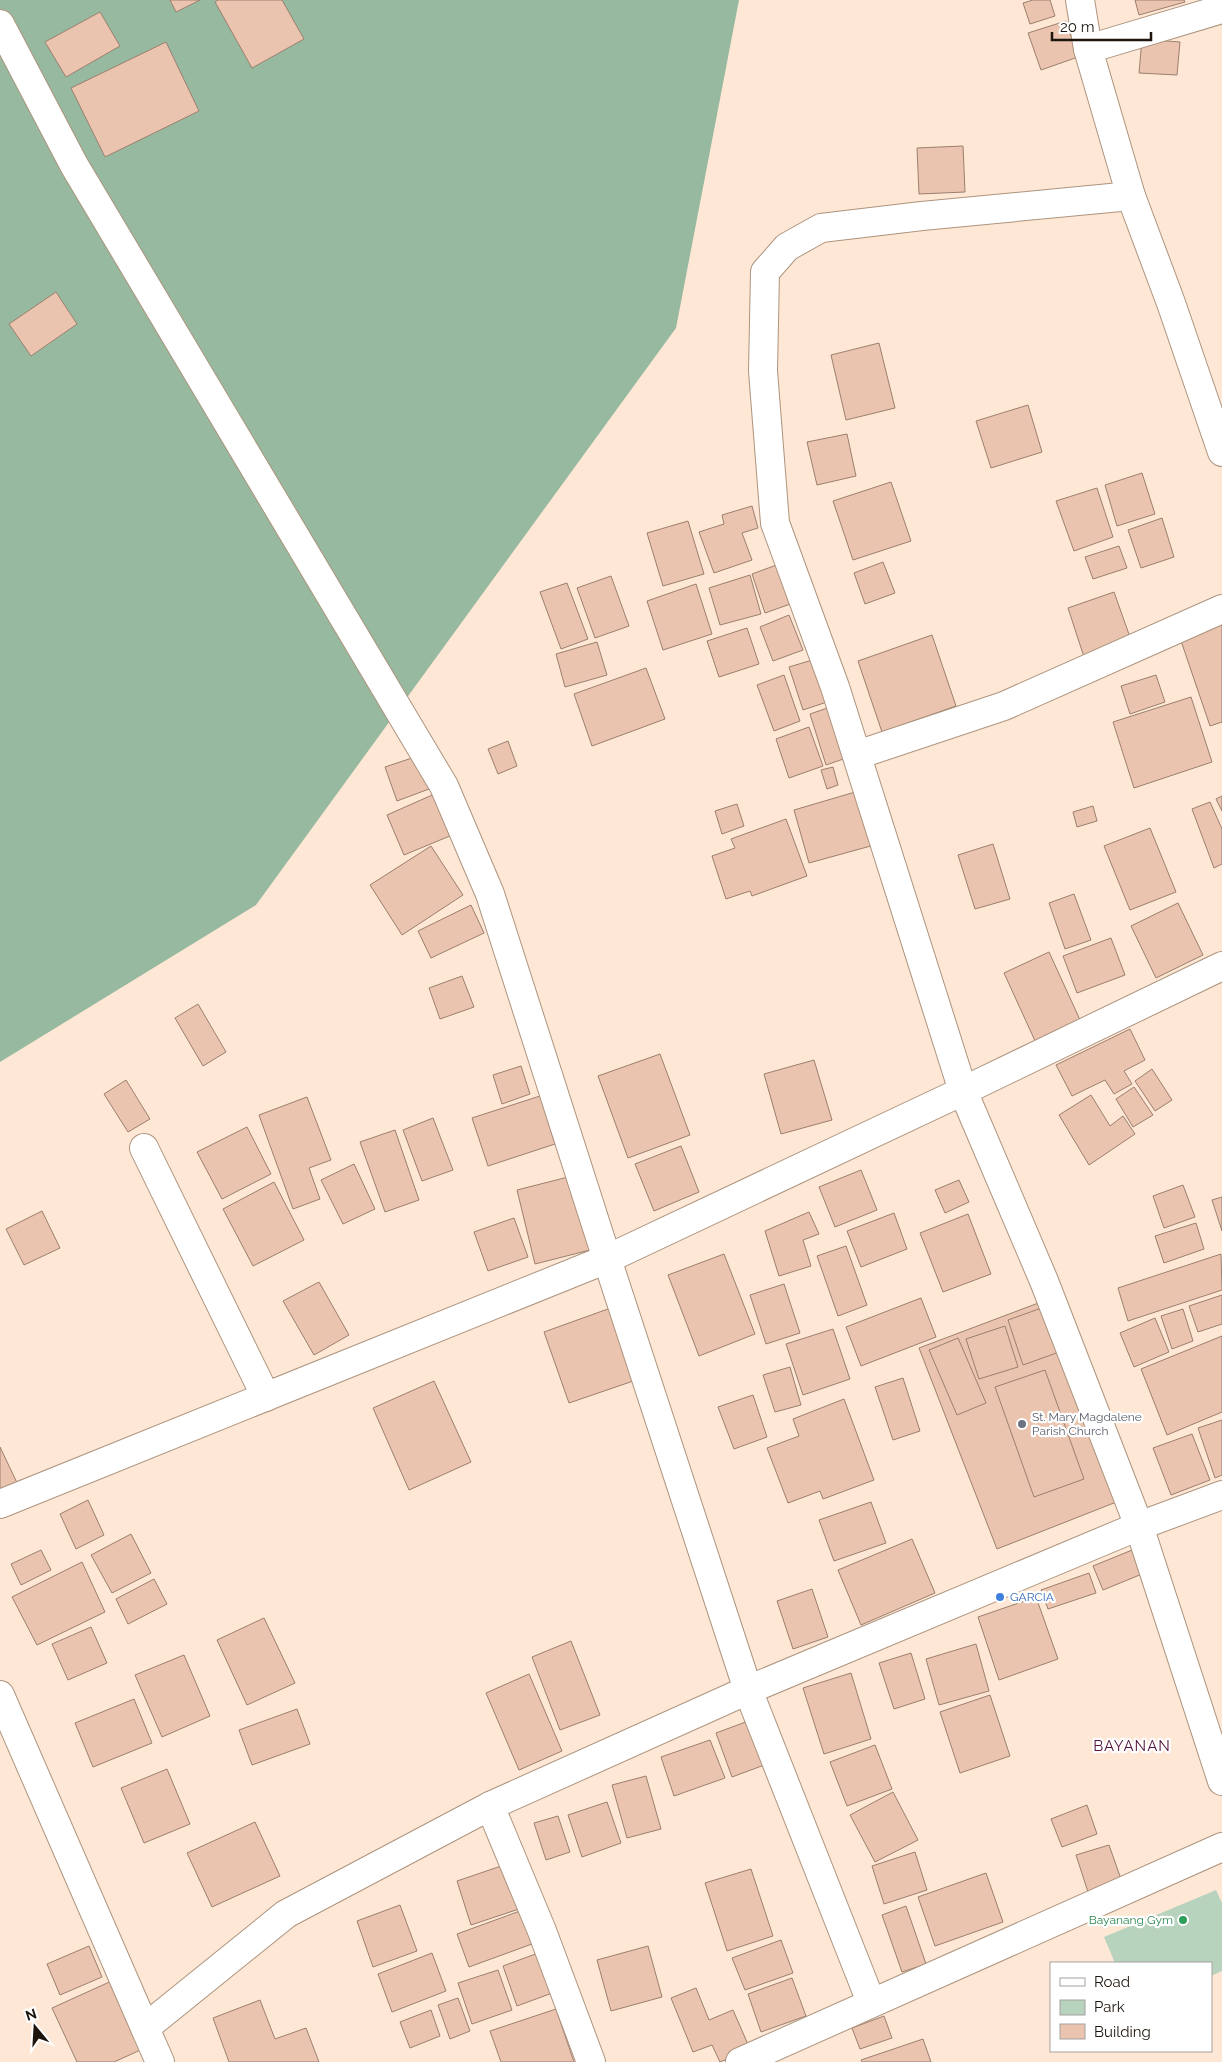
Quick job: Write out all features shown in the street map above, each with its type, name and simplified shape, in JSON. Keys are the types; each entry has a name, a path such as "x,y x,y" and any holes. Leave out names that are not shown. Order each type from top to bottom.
{"street":[{"path":"1080,0 1088,49 1131,196 1171,303 1222,452"},
{"path":"1088,49 1222,9"},
{"path":"0,24 74,165 444,786 490,894 748,1690 871,2002"},
{"path":"1131,196 820,228 787,247 765,272 763,371 775,523 835,687 963,1091 1044,1281 1139,1526 1222,1781"},
{"path":"857,755 1004,706 1222,609"},
{"path":"0,1504 607,1259 1222,966"},
{"path":"144,1148 266,1397"},
{"path":"145,2028 286,1914 490,1806 748,1690 1139,1526 1222,1495"},
{"path":"0,1695 160,2062"},
{"path":"490,1806 542,1931 591,2062"},
{"path":"740,2062 1222,1846"}],"green space":[{"path":"0,0 739,0 676,328 256,905 0,1062"},
{"name":"Bayanang Gym","path":"1216,1890 1222,1903 1222,1971 1212,1976 1212,1962 1115,1962 1104,1937"}],"building":[{"path":"170,0 200,0 176,12"},
{"path":"218,0 282,0 304,39 252,68 215,2"},
{"path":"1033,0 1050,0 1055,16 1030,24 1023,3"},
{"path":"1135,0 1184,0 1185,2 1139,15"},
{"path":"100,12 120,46 66,77 45,42"},
{"path":"1066,21 1078,57 1041,70 1028,33"},
{"path":"1142,39 1180,42 1177,75 1139,73"},
{"path":"166,42 199,111 105,157 71,88"},
{"path":"963,146 965,192 919,194 917,148"},
{"path":"56,292 77,324 31,356 9,324"},
{"path":"879,343 895,408 846,420 831,355"},
{"path":"1028,405 1042,452 991,468 976,421"},
{"path":"847,434 856,476 817,485 807,442"},
{"path":"1142,473 1155,514 1117,526 1105,485"},
{"path":"891,482 911,541 853,560 833,501"},
{"path":"1097,488 1113,537 1074,551 1056,501"},
{"path":"752,506 758,528 742,533 752,560 714,573 699,532 724,524 722,515"},
{"path":"1162,518 1174,557 1141,568 1128,530"},
{"path":"688,521 704,574 663,586 647,533"},
{"path":"1119,546 1127,568 1093,579 1085,557"},
{"path":"883,562 895,593 865,604 854,573"},
{"path":"782,563 796,602 765,613 752,574"},
{"path":"750,575 761,614 720,625 709,588"},
{"path":"611,576 629,626 595,638 577,588"},
{"path":"567,583 588,639 561,649 540,592"},
{"path":"696,584 712,634 663,650 647,601"},
{"path":"1114,592 1131,640 1084,657 1068,608"},
{"path":"789,615 803,650 773,661 760,627"},
{"path":"1222,620 1222,722 1210,726 1179,635"},
{"path":"747,628 759,664 719,677 707,641"},
{"path":"932,635 956,706 882,732 858,661"},
{"path":"597,642 607,675 565,687 556,654"},
{"path":"819,658 833,700 803,710 789,667"},
{"path":"646,668 665,719 592,746 574,694"},
{"path":"784,675 800,721 774,731 757,685"},
{"path":"1156,675 1165,702 1130,714 1121,686"},
{"path":"1191,697 1212,762 1134,788 1113,722"},
{"path":"836,705 852,756 826,765 810,714"},
{"path":"809,727 823,766 789,778 776,739"},
{"path":"508,741 517,766 498,774 488,749"},
{"path":"418,756 429,789 397,801 385,767"},
{"path":"833,767 838,785 827,789 821,770"},
{"path":"862,790 878,844 809,863 794,810"},
{"path":"439,792 457,833 404,855 387,815"},
{"path":"1222,796 1222,811 1216,799"},
{"path":"1210,802 1222,829 1222,864 1214,868 1192,809"},
{"path":"737,804 744,826 722,834 715,811"},
{"path":"1093,806 1097,821 1077,827 1073,812"},
{"path":"786,819 807,876 752,896 750,891 726,899 712,856 735,848 731,839"},
{"path":"1150,828 1176,892 1130,910 1104,846"},
{"path":"993,844 1010,899 975,909 958,855"},
{"path":"431,846 463,895 402,935 370,885"},
{"path":"1074,894 1091,940 1065,949 1049,903"},
{"path":"1178,903 1203,955 1156,978 1131,926"},
{"path":"471,905 484,933 431,958 418,931"},
{"path":"1111,938 1125,975 1077,993 1063,956"},
{"path":"1049,952 1081,1022 1036,1043 1004,973"},
{"path":"462,976 474,1007 440,1019 429,988"},
{"path":"198,1004 226,1052 203,1066 175,1018"},
{"path":"1130,1029 1145,1060 1124,1071 1132,1084 1114,1094 1105,1080 1072,1096 1056,1065"},
{"path":"660,1054 690,1135 628,1158 598,1076"},
{"path":"814,1060 832,1120 781,1134 764,1074"},
{"path":"521,1066 530,1094 502,1104 493,1075"},
{"path":"1152,1069 1172,1100 1155,1111 1135,1081"},
{"path":"126,1080 150,1119 128,1132 104,1094"},
{"path":"1134,1087 1153,1115 1133,1127 1116,1099"},
{"path":"1091,1095 1110,1126 1123,1116 1135,1134 1089,1165 1059,1115"},
{"path":"540,1096 555,1144 488,1166 472,1118"},
{"path":"307,1097 331,1160 309,1168 320,1199 293,1209 259,1115"},
{"path":"433,1118 453,1170 422,1181 403,1130"},
{"path":"247,1127 271,1174 222,1199 197,1152"},
{"path":"395,1130 419,1200 385,1212 360,1142"},
{"path":"681,1146 699,1192 654,1211 635,1164"},
{"path":"354,1164 375,1209 343,1224 321,1180"},
{"path":"861,1170 877,1210 835,1227 819,1187"},
{"path":"572,1176 590,1250 535,1264 517,1190"},
{"path":"959,1180 969,1202 945,1213 935,1190"},
{"path":"274,1182 304,1240 253,1266 223,1209"},
{"path":"1183,1185 1195,1217 1164,1228 1153,1196"},
{"path":"1222,1197 1222,1231 1212,1200"},
{"path":"42,1211 60,1248 24,1265 6,1229"},
{"path":"809,1212 819,1234 803,1240 811,1266 779,1276 765,1231"},
{"path":"894,1213 907,1249 861,1267 847,1231"},
{"path":"968,1214 991,1274 943,1292 920,1233"},
{"path":"514,1218 528,1257 488,1271 474,1232"},
{"path":"1196,1223 1204,1249 1164,1263 1155,1236"},
{"path":"846,1246 867,1305 838,1316 817,1256"},
{"path":"724,1254 755,1334 699,1356 668,1275"},
{"path":"1221,1254 1222,1290 1128,1321 1118,1288"},
{"path":"319,1282 349,1335 314,1355 283,1301"},
{"path":"784,1284 800,1333 766,1344 750,1295"},
{"path":"1222,1295 1222,1324 1198,1332 1189,1306"},
{"path":"921,1298 936,1337 861,1366 846,1327"},
{"name":"St. Mary Magdalene Parish Church","path":"1049,1299 1124,1499 997,1549 919,1348"},
{"path":"619,1305 645,1377 569,1403 544,1332"},
{"path":"1050,1305 1065,1350 1023,1365 1008,1320"},
{"path":"1183,1309 1193,1341 1172,1349 1161,1316"},
{"path":"1155,1318 1169,1352 1134,1367 1120,1333"},
{"path":"1005,1326 1018,1367 979,1379 966,1339"},
{"path":"833,1329 850,1379 803,1395 786,1344"},
{"path":"1222,1336 1222,1412 1167,1435 1141,1369"},
{"path":"958,1338 986,1403 957,1415 929,1350"},
{"path":"790,1367 801,1405 775,1412 763,1375"},
{"path":"1045,1370 1084,1479 1034,1497 995,1387"},
{"path":"903,1378 920,1431 893,1440 875,1387"},
{"path":"434,1381 471,1462 409,1490 373,1408"},
{"path":"753,1395 767,1437 734,1449 718,1407"},
{"path":"844,1399 874,1480 823,1499 820,1491 788,1503 767,1448 799,1436 793,1419"},
{"path":"1222,1420 1222,1475 1215,1478 1198,1428"},
{"path":"1192,1434 1210,1480 1171,1495 1153,1448"},
{"path":"0,1447 19,1487 0,1496"},
{"path":"88,1500 104,1535 76,1549 60,1514"},
{"path":"871,1502 886,1543 834,1561 819,1520"},
{"path":"131,1534 151,1573 112,1593 91,1555"},
{"path":"912,1539 935,1593 861,1625 838,1570"},
{"path":"1137,1548 1147,1572 1103,1590 1093,1566"},
{"path":"41,1550 51,1570 21,1585 11,1564"},
{"path":"82,1562 105,1612 37,1645 12,1597"},
{"path":"1089,1573 1096,1593 1048,1609 1041,1590"},
{"path":"154,1579 167,1604 128,1624 116,1599"},
{"path":"812,1589 828,1637 793,1649 777,1601"},
{"path":"1036,1597 1058,1659 999,1680 978,1617"},
{"path":"264,1618 295,1683 247,1705 217,1640"},
{"path":"91,1627 107,1663 68,1680 52,1644"},
{"path":"571,1641 600,1715 560,1730 532,1657"},
{"path":"976,1644 989,1691 939,1705 926,1659"},
{"path":"911,1653 925,1699 894,1709 879,1663"},
{"path":"184,1655 210,1716 162,1737 135,1675"},
{"path":"851,1673 871,1739 824,1754 803,1688"},
{"path":"529,1674 562,1751 519,1770 486,1693"},
{"path":"990,1695 1010,1756 960,1773 940,1712"},
{"path":"134,1699 152,1743 93,1767 75,1723"},
{"path":"297,1709 310,1744 252,1765 239,1730"},
{"path":"751,1720 767,1764 732,1777 716,1733"},
{"path":"710,1740 725,1778 674,1796 661,1757"},
{"path":"875,1745 892,1789 847,1806 830,1762"},
{"path":"167,1769 190,1824 144,1843 121,1788"},
{"path":"646,1776 661,1829 627,1838 612,1785"},
{"path":"893,1792 918,1840 875,1862 850,1815"},
{"path":"607,1802 621,1843 582,1857 568,1815"},
{"path":"1087,1805 1097,1834 1062,1847 1051,1819"},
{"path":"558,1816 570,1852 546,1860 534,1823"},
{"path":"255,1822 280,1876 212,1907 187,1853"},
{"path":"1109,1845 1122,1882 1088,1892 1076,1855"},
{"path":"915,1852 927,1890 884,1904 872,1866"},
{"path":"510,1863 525,1907 471,1925 457,1881"},
{"path":"751,1869 773,1936 727,1951 705,1883"},
{"path":"986,1873 1003,1922 935,1946 918,1897"},
{"path":"400,1905 417,1951 373,1967 357,1921"},
{"path":"906,1906 926,1964 902,1972 882,1915"},
{"path":"520,1911 532,1944 469,1967 457,1934"},
{"path":"781,1940 793,1973 745,1990 732,1958"},
{"path":"89,1946 102,1977 60,1995 47,1964"},
{"path":"648,1946 662,1997 611,2011 597,1960"},
{"path":"541,1952 555,1992 517,2006 503,1966"},
{"path":"432,1953 446,1991 392,2012 378,1974"},
{"path":"498,1970 512,2010 472,2024 458,1983"},
{"path":"792,1978 806,2016 761,2032 748,1994"},
{"path":"116,1979 147,2047 114,2062 77,2062 52,2008"},
{"path":"696,1988 709,2020 733,2010 750,2049 720,2062 712,2045 693,2052 671,1998"},
{"path":"458,1998 470,2031 450,2039 438,2005"},
{"path":"260,2000 275,2039 306,2028 319,2062 229,2062 213,2018"},
{"path":"556,2009 574,2062 501,2062 490,2031"},
{"path":"431,2010 440,2036 410,2048 400,2022"},
{"path":"884,2016 892,2038 860,2049 852,2028"},
{"path":"923,2039 931,2062 862,2062 861,2060"}],"place":[{"name":"St. Mary Magdalene Parish Church","path":"1022,1424"},
{"name":"GARCIA","path":"1000,1597"},
{"name":"Bayanang Gym","path":"1183,1920"}],"district":[{"name":"BAYANAN","path":"1132,1746"}]}
